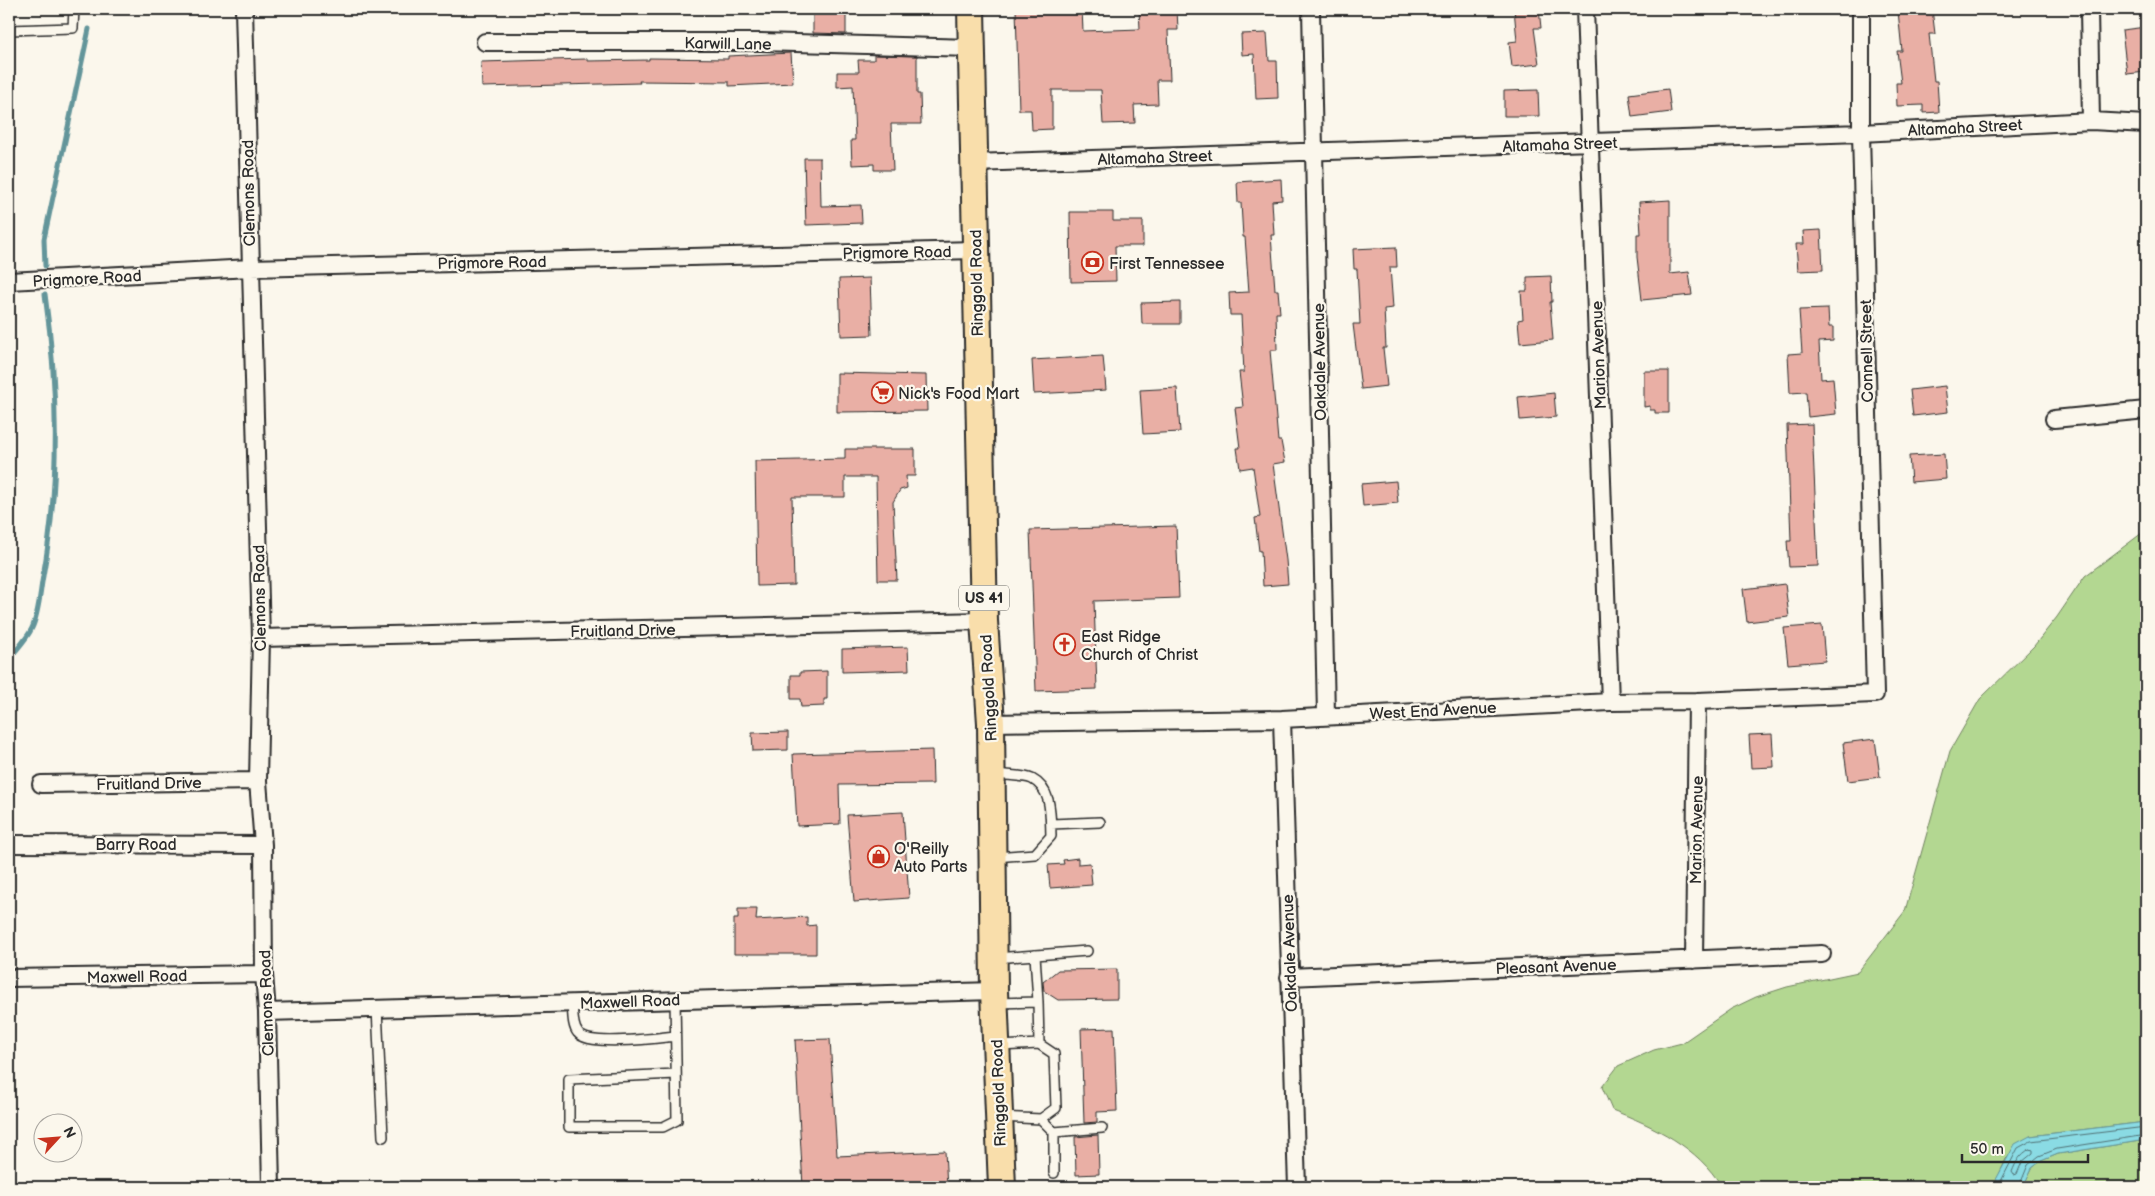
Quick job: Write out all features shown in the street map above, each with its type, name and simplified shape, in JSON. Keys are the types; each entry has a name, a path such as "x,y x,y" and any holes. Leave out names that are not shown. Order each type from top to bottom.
{"main road":[{"name":"Ringgold Road","path":"971,9 984,621 992,723 994,997 1002,1187"}],"street":[{"name":"Clemons Road","path":"244,9 261,638 258,781 263,845 264,974 267,1012 271,1187"},
{"name":"Oakdale Avenue","path":"1311,9 1326,715"},
{"name":"Marion Avenue","path":"1585,9 1610,702"},
{"name":"Connell Street","path":"1861,9 1861,133 1875,694"},
{"path":"2089,9 2091,120"},
{"name":"Karwill Lane","path":"485,42 760,42 971,48"},
{"name":"Altamaha Street","path":"974,163 1861,133 2091,120 2146,124"},
{"name":"Prigmore Road","path":"9,281 250,268 975,250"},
{"path":"2054,419 2146,410"},
{"name":"Fruitland Drive","path":"261,638 984,621"},
{"name":"West End Avenue","path":"992,723 1282,719 1326,715 1610,702 1697,701 1875,694"},
{"name":"Marion Avenue","path":"1694,960 1697,701"},
{"name":"Oakdale Avenue","path":"1282,719 1289,977 1298,1187"},
{"name":"Fruitland Drive","path":"41,784 258,781"},
{"name":"Barry Road","path":"9,844 263,845"},
{"name":"Pleasant Avenue","path":"1289,977 1822,954"},
{"name":"Maxwell Road","path":"9,978 264,974"},
{"name":"Maxwell Road","path":"267,1012 675,998 994,997"}],"lane":[{"path":"9,30 73,28 74,9"},
{"path":"992,774 1031,778 1042,788 1050,802 1051,824 1051,836 1034,854 993,857"},
{"path":"1051,824 1100,822"},
{"path":"994,958 1087,951"},
{"path":"1035,955 1039,1044"},
{"path":"994,997 1038,1002"},
{"path":"675,998 676,1074 676,1120 663,1127 569,1127 569,1079 676,1074"},
{"path":"572,1003 576,1030 585,1038 600,1040 675,1036"},
{"path":"377,1008 383,1137"},
{"path":"996,1046 1039,1044 1054,1054 1056,1108 1041,1118 1000,1117"},
{"path":"1041,1118 1054,1132 1054,1173"},
{"path":"1054,1132 1102,1128"}],"green space":[{"path":"2146,530 2146,1122 2030,1136 2006,1159 1992,1187 1722,1187 1701,1160 1688,1149 1644,1123 1612,1110 1602,1087 1618,1066 1654,1050 1682,1043 1731,1009 1756,997 1787,987 1858,972 1905,911 1950,751 1980,699 2034,646 2057,617 2085,576"},
{"path":"2146,1140 2146,1187 2023,1187 2032,1168 2041,1161 2058,1154"}],"water":[{"path":"2146,1122 2146,1140 2058,1154 2041,1161 2032,1168 2023,1187 1992,1187 2015,1144 2030,1136"}],"building":[{"path":"813,9 846,9 846,34 813,33"},
{"path":"1016,9 1082,9 1083,31 1140,29 1139,9 1177,9 1178,30 1168,30 1170,80 1157,80 1158,104 1134,105 1135,123 1103,124 1101,90 1052,90 1052,129 1032,130 1031,110 1019,110"},
{"path":"1514,9 1539,9 1541,28 1534,28 1539,64 1512,67 1509,42 1517,41"},
{"path":"1932,9 1935,34 1929,34 1934,81 1937,81 1939,112 1923,113 1923,105 1897,106 1896,83 1901,83 1897,51 1902,51 1898,11"},
{"path":"2146,27 2146,72 2127,74 2122,30"},
{"path":"1267,33 1269,61 1277,61 1278,98 1256,99 1254,54 1242,55 1241,34"},
{"path":"791,53 793,83 729,86 729,82 639,81 640,83 482,87 481,62 587,59 587,61 649,60 649,58 728,59 728,56"},
{"path":"874,55 917,56 917,94 920,94 921,124 891,124 893,170 874,170 874,164 852,165 851,140 855,140 853,86 837,87 837,72 859,72 858,60 874,60"},
{"path":"1668,89 1671,112 1632,117 1629,94"},
{"path":"1538,90 1539,116 1504,116 1504,91"},
{"path":"804,158 820,158 821,206 861,205 862,223 806,225"},
{"path":"1281,179 1282,200 1272,201 1274,235 1271,235 1275,290 1278,290 1280,313 1276,313 1277,350 1270,350 1278,441 1281,441 1285,462 1273,464 1288,584 1263,586 1261,551 1259,551 1255,518 1260,517 1253,467 1240,469 1237,448 1240,448 1235,408 1243,407 1239,372 1244,372 1241,315 1230,315 1229,293 1249,292 1245,237 1243,237 1241,203 1238,203 1237,182"},
{"path":"1670,200 1670,274 1689,272 1692,295 1642,300 1637,257 1637,234 1641,234 1639,202"},
{"name":"First Tennessee","path":"1070,212 1113,212 1113,221 1143,221 1143,246 1115,246 1116,281 1071,282"},
{"path":"1821,230 1823,270 1798,271 1796,244 1804,244 1803,231"},
{"path":"1396,247 1397,267 1390,267 1393,308 1384,309 1386,348 1383,348 1387,386 1361,389 1353,324 1360,324 1357,269 1354,269 1353,249"},
{"path":"1551,276 1552,302 1550,302 1553,340 1520,343 1518,320 1523,319 1521,291 1527,291 1527,277"},
{"path":"870,278 872,335 841,336 839,279"},
{"path":"1180,302 1180,324 1142,324 1141,303"},
{"path":"1828,309 1829,327 1833,327 1833,341 1819,342 1821,379 1833,378 1836,414 1808,417 1806,392 1790,393 1788,354 1802,353 1799,310"},
{"path":"1103,356 1106,390 1034,394 1032,360"},
{"path":"1644,371 1669,371 1669,413 1655,413 1655,410 1650,410 1650,406 1644,407"},
{"name":"Nick's Food Mart","path":"837,373 926,375 927,411 837,412"},
{"path":"1945,386 1948,412 1913,416 1910,390"},
{"path":"1177,388 1180,432 1143,434 1140,390"},
{"path":"1554,393 1556,417 1520,420 1518,397"},
{"path":"1812,424 1818,566 1789,567 1787,541 1791,541 1787,425"},
{"path":"845,449 915,449 915,476 906,476 907,488 900,490 893,502 897,580 878,580 876,477 845,477 845,497 792,497 794,585 757,586 755,461 845,459"},
{"path":"1944,454 1946,479 1911,482 1909,456"},
{"path":"1396,481 1398,503 1363,506 1361,484"},
{"name":"East Ridge Church of Christ","path":"1176,526 1179,598 1094,601 1097,689 1036,691 1030,530"},
{"path":"1785,584 1789,617 1747,622 1743,589"},
{"path":"1822,625 1825,661 1788,664 1784,628"},
{"path":"908,647 909,670 842,672 842,649"},
{"path":"827,671 827,699 824,699 824,706 801,707 800,699 791,699 791,675 800,675 800,672"},
{"path":"788,732 788,750 753,751 752,733"},
{"path":"1772,734 1774,767 1751,768 1749,735"},
{"path":"1875,739 1880,777 1848,781 1843,743"},
{"path":"932,750 933,784 839,785 840,824 797,826 793,754"},
{"name":"O'Reilly Auto Parts","path":"903,812 909,898 854,902 847,815"},
{"path":"1078,858 1078,864 1090,863 1092,885 1050,888 1048,865 1064,864 1063,860"},
{"path":"738,909 757,909 756,920 807,917 807,926 816,925 816,954 734,954 734,919 738,919"},
{"path":"1117,969 1117,999 1058,1000 1044,991 1043,982 1058,970"},
{"path":"1114,1028 1117,1111 1097,1112 1097,1122 1084,1123 1081,1029"},
{"path":"830,1039 837,1156 945,1151 947,1187 803,1187 795,1040"},
{"path":"1098,1135 1099,1174 1076,1175 1075,1137"}],"waterway":[{"path":"45,266 44,239 89,29"},
{"path":"9,659 27,636 36,616 52,506 55,471 55,400 45,294"}],"place":[{"name":"First Tennessee","path":"1093,263"},
{"name":"Nick's Food Mart","path":"882,393"},
{"name":"East Ridge Church of Christ","path":"1065,645"},
{"name":"O'Reilly Auto Parts","path":"878,857"}]}
